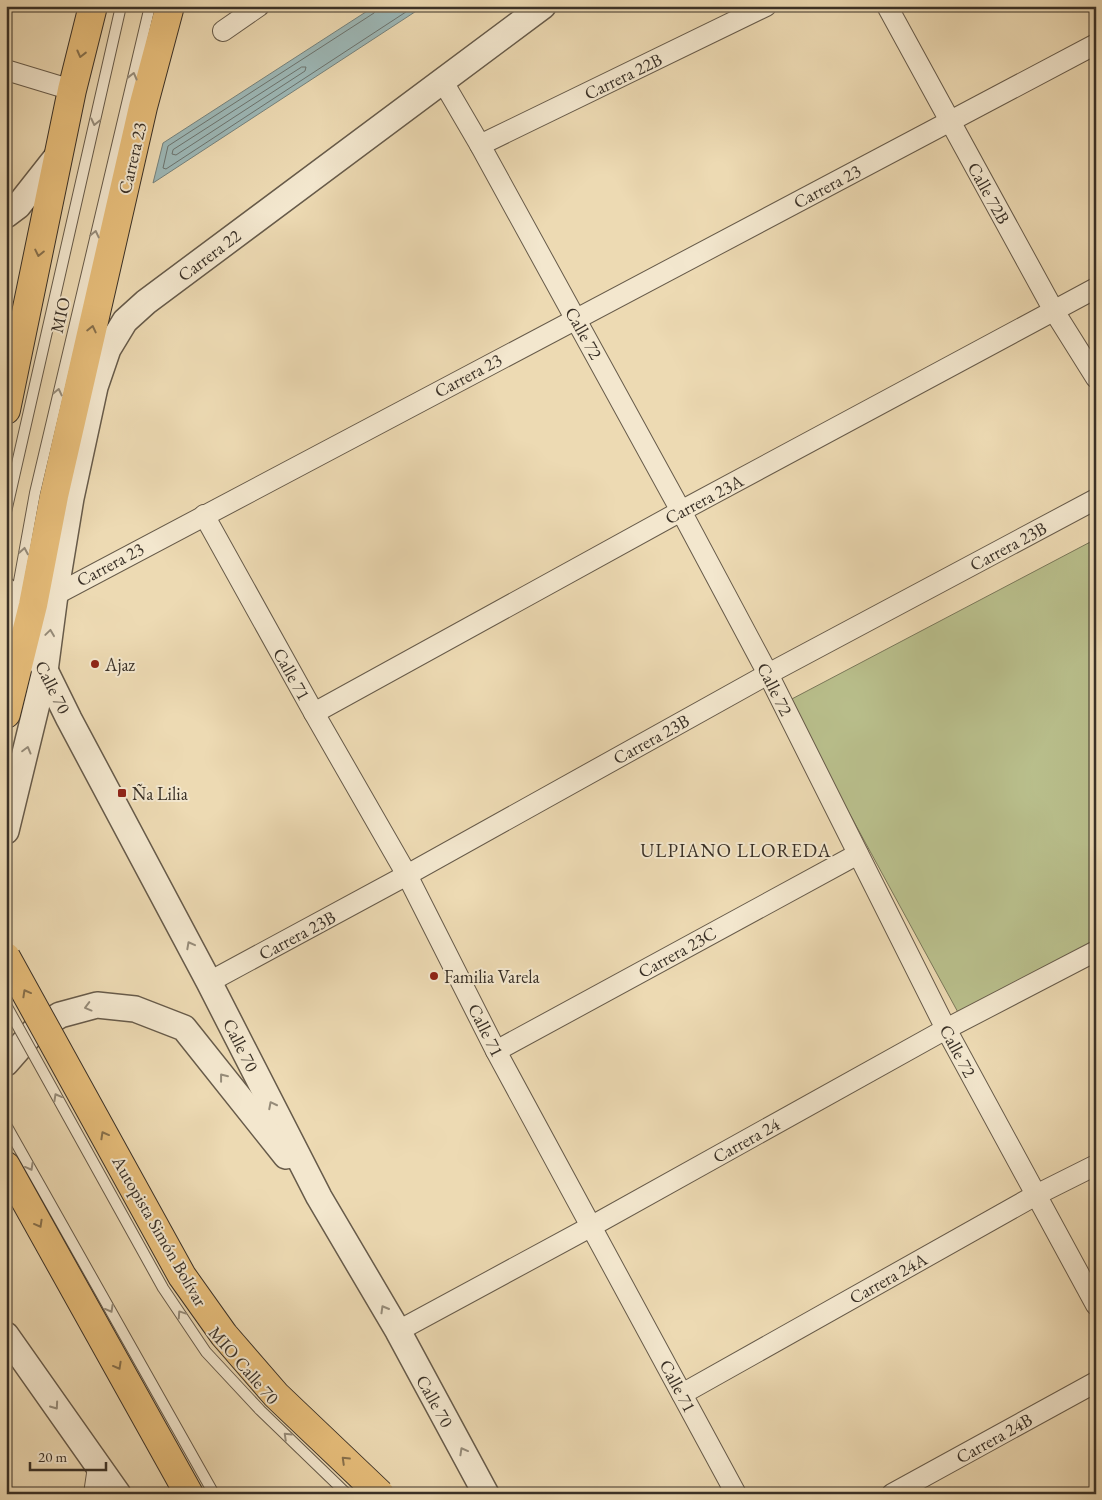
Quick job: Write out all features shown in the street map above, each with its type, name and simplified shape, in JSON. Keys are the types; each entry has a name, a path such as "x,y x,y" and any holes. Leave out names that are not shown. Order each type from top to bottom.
{"main road":[{"path":"6,410 72,90 92,6"},
{"name":"Carrera 23","path":"6,714 16,633 27,600 143,107 170,6"},
{"name":"Autopista Simón Bolívar","path":"6,957 182,1276 224,1336 276,1395 380,1494"},
{"path":"6,1166 189,1494"}],"street":[{"path":"223,31 258,6"},
{"name":"Carrera 22","path":"27,600 71,498 95,387 108,349 125,321 146,302 543,6"},
{"name":"Carrera 22B","path":"480,145 766,6"},
{"name":"Calle 72B","path":"887,6 1054,311 1096,378"},
{"name":"Carrera 23","path":"6,831 45,671 27,600 204,515 1096,44"},
{"path":"6,70 72,90"},
{"name":"Calle 72","path":"442,80 576,318 681,511 768,674 946,1029 1096,1305"},
{"path":"6,215 18,206 59,154"},
{"name":"Carrera 23A","path":"314,713 681,511 1096,288"},
{"name":"Carrera 23B","path":"209,982 408,875 768,674 1096,499"},
{"name":"Calle 71","path":"204,515 314,713 408,875 496,1051 736,1494"},
{"name":"Calle 70","path":"16,633 45,671 209,982 319,1197 398,1331 486,1494"},
{"name":"Carrera 23C","path":"496,1051 858,854"},
{"name":"Carrera 24","path":"398,1331 592,1226 946,1029 1096,951"},
{"path":"6,1063 34,1031 60,1015 97,1005 135,1009 184,1028 319,1197"},
{"name":"Carrera 24A","path":"682,1394 1036,1195 1096,1165"},
{"path":"6,1335 118,1494"},
{"path":"6,1354 28,1366"},
{"name":"Carrera 24B","path":"892,1494 1096,1382"},
{"path":"94,1494 98,1467"}],"lane":[{"name":"MIO","path":"6,512 121,6"},
{"name":"MIO","path":"27,600 35,493 150,6"},
{"name":"MIO Calle 70","path":"6,1005 163,1288 206,1352 260,1410 348,1494"},
{"path":"6,1124 214,1494"}],"green space":[{"path":"1096,539 1096,943 960,1016 788,701"}],"water":[{"path":"375,6 424,6 153,183 163,143"}],"place":[{"name":"Ajaz","path":"95,664"},
{"name":"Ña Lilia","path":"122,793"},
{"name":"Familia Varela","path":"434,976"}],"district":[{"name":"ULPIANO LLOREDA","path":"736,850"}]}
